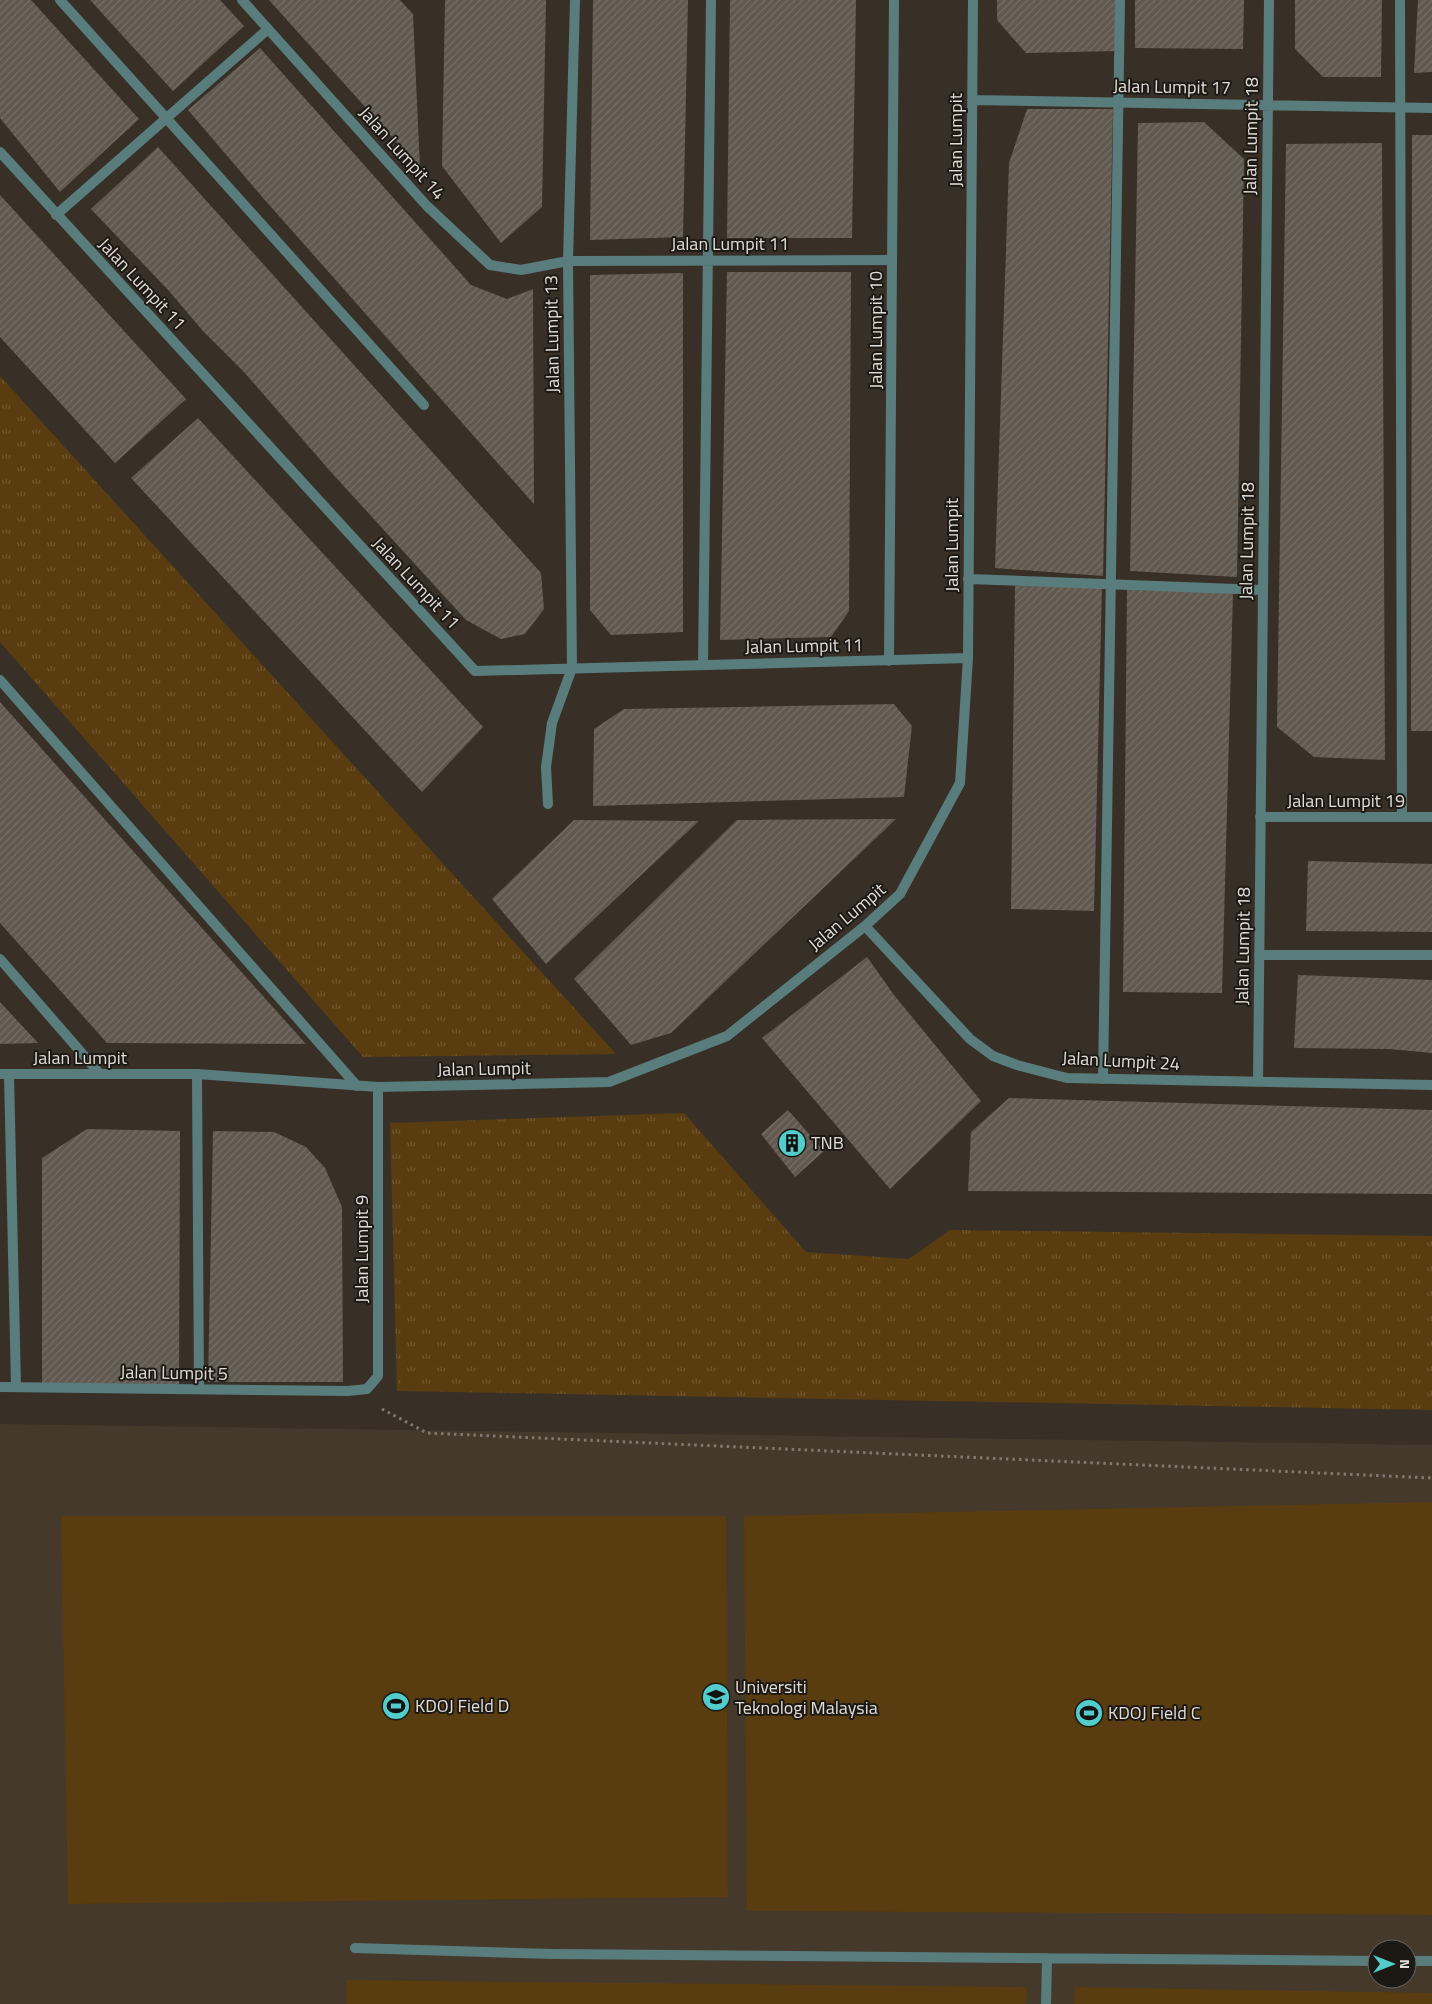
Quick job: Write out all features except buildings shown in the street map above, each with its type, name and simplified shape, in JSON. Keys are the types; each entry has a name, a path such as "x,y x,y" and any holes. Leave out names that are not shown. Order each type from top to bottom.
{"street":[{"path":"60,0 424,405"},
{"name":"Jalan Lumpit 14","path":"242,0 427,206 490,266 521,270 568,261"},
{"name":"Jalan Lumpit 13","path":"572,668 568,261 575,0"},
{"path":"703,665 711,0"},
{"name":"Jalan Lumpit 10","path":"889,661 894,0"},
{"name":"Jalan Lumpit","path":"4,1074 197,1074 378,1087 609,1082 727,1036 865,926 900,894 960,783 968,658 973,0"},
{"path":"1103,1079 1120,0"},
{"name":"Jalan Lumpit 18","path":"1258,1082 1269,0"},
{"path":"1400,0 1402,817"},
{"path":"56,215 268,29"},
{"name":"Jalan Lumpit 17","path":"972,100 1432,108"},
{"name":"Jalan Lumpit 11","path":"0,152 475,671 968,658"},
{"name":"Jalan Lumpit 11","path":"568,261 892,260"},
{"path":"968,579 1263,590"},
{"path":"548,804 546,767 552,723 572,668"},
{"path":"0,680 357,1086"},
{"name":"Jalan Lumpit 19","path":"1260,817 1432,817"},
{"name":"Jalan Lumpit 24","path":"865,926 970,1039 993,1056 1017,1065 1067,1078 1432,1085"},
{"path":"1259,955 1432,955"},
{"path":"0,959 100,1074"},
{"path":"4,1074 16,1388"},
{"path":"197,1074 199,1389"},
{"name":"Jalan Lumpit 9","path":"348,1391 367,1389 378,1376 378,1087"},
{"name":"Jalan Lumpit 5","path":"0,1387 348,1391"},
{"path":"356,1948 553,1954 1367,1961"},
{"path":"1046,2004 1047,1958"},
{"path":"1417,1961 1432,1961"}],"path":[{"path":"348,1391 427,1433 1432,1478"}],"shaded area":[{"name":"Universiti Teknologi Malaysia","path":"0,1424 1432,1445 1432,2004 0,2004"}],"green space":[{"path":"0,376 616,1054 363,1057 0,642"},
{"path":"684,1113 806,1252 909,1259 950,1230 1432,1236 1432,1410 397,1391 390,1123"},
{"name":"KDOJ Field C","path":"1432,1502 1432,1915 747,1911 744,1516"},
{"name":"KDOJ Field D","path":"61,1516 726,1516 728,1897 68,1904"},
{"path":"347,1980 1027,1987 1026,2004 347,2004"},
{"path":"1075,1987 1432,1993 1432,2004 1074,2004"}],"place":[{"name":"TNB","path":"792,1143"},
{"name":"Universiti Teknologi Malaysia","path":"716,1697"},
{"name":"KDOJ Field D","path":"396,1706"},
{"name":"KDOJ Field C","path":"1089,1713"}]}
